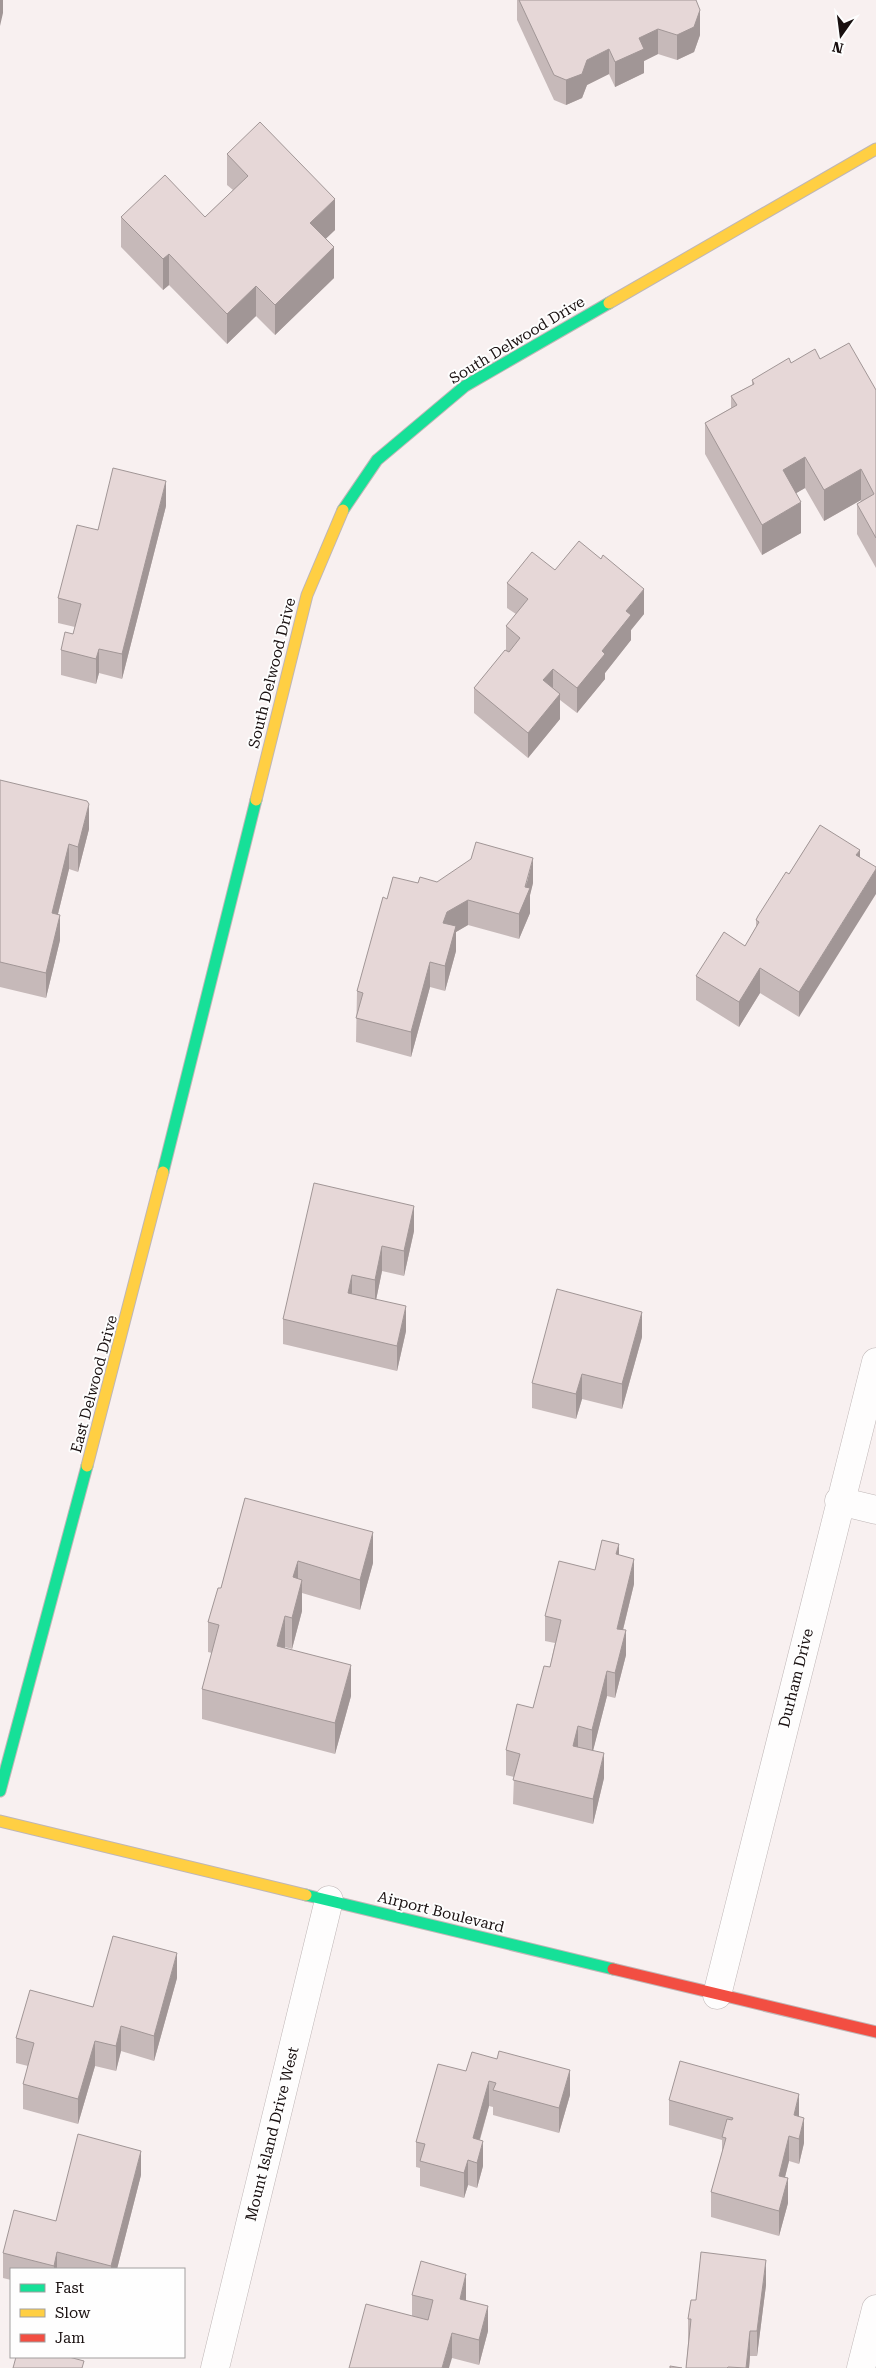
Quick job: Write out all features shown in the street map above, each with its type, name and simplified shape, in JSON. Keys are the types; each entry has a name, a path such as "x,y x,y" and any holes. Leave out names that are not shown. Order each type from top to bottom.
{"street":[{"name":"South Delwood Drive","path":"211,984 307,595 340,515 377,460 466,386 876,149"},
{"name":"East Delwood Drive","path":"0,1791 136,1285 211,984"},
{"name":"Durham Drive","path":"717,1995 839,1501 876,1362"},
{"path":"839,1501 876,1510"},
{"name":"Airport Boulevard","path":"0,1821 876,2032"},
{"name":"Mount Island Drive West","path":"215,2368 328,1900"},
{"path":"861,2368 876,2309"}],"building":[{"path":"519,0 696,0 700,10 694,27 677,35 658,29 639,38 644,49 615,62 609,49 587,60 582,74 566,80 554,75"},
{"path":"260,122 335,199 310,223 334,247 275,305 256,286 227,314 169,254 163,259 121,217 165,175 205,217 248,176 227,154"},
{"path":"849,343 876,390 876,538 857,504 874,494 861,469 824,490 805,457 783,470 801,502 762,525 705,423 737,405 731,396 754,384 752,380 789,358 791,363 815,349 820,359"},
{"path":"113,468 166,481 122,654 99,649 96,659 61,650 65,632 73,634 81,604 58,598 77,525 98,530"},
{"path":"579,541 601,559 603,555 644,589 626,611 631,615 602,651 605,654 577,688 553,669 543,680 560,694 528,733 474,688 505,650 509,652 520,638 506,626 528,599 507,583 532,552 555,570"},
{"path":"0,780 87,801 89,804 78,847 69,844 52,913 60,915 46,973 0,962"},
{"path":"820,825 860,850 856,855 876,867 876,869 799,992 760,968 739,1002 696,976 724,932 745,946 759,922 756,920 758,916 786,872 789,874"},
{"path":"476,842 533,858 525,887 530,888 519,914 468,900 447,912 443,923 456,926 445,966 430,962 411,1032 356,1018 363,993 357,991 383,897 387,899 393,877 418,883 420,877 437,882 471,859"},
{"path":"314,1183 414,1206 404,1251 382,1246 375,1280 352,1275 348,1293 406,1306 397,1346 283,1319"},
{"path":"557,1289 642,1312 622,1384 582,1374 576,1394 532,1383"},
{"path":"245,1498 373,1532 360,1580 298,1561 293,1577 302,1580 292,1618 285,1616 277,1646 351,1665 335,1723 202,1689 219,1625 208,1622 218,1588 221,1588"},
{"path":"602,1540 619,1544 616,1554 634,1559 617,1629 626,1630 615,1673 607,1671 592,1730 578,1726 573,1746 604,1753 593,1799 513,1780 520,1754 506,1750 517,1704 533,1708 544,1666 550,1667 561,1620 545,1616 559,1561 595,1570"},
{"path":"113,1936 177,1953 154,2036 121,2026 116,2046 95,2041 78,2099 23,2084 34,2043 16,2038 30,1990 93,2007"},
{"path":"499,2051 570,2070 559,2108 493,2090 496,2083 489,2081 473,2138 483,2141 477,2163 468,2160 464,2173 420,2161 425,2144 416,2142 438,2064 466,2071 472,2052 497,2059"},
{"path":"680,2061 799,2094 794,2115 804,2118 799,2139 789,2136 779,2176 788,2178 779,2211 711,2192 726,2138 722,2137 727,2119 732,2120 733,2118 669,2100"},
{"path":"78,2134 141,2151 111,2266 57,2252 54,2266 3,2253 14,2210 56,2221"},
{"path":"701,2252 766,2260 757,2331 750,2331 746,2368 686,2368 691,2319 688,2319 691,2300 696,2300"},
{"path":"421,2261 466,2274 460,2299 488,2306 479,2340 452,2333 442,2368 349,2368 366,2304 428,2320 433,2300 412,2295"},
{"path":"16,2358 73,2358 84,2361 82,2368 13,2368"}],"traffic: fast":[{"path":"343,510 377,460 465,386 609,303"},
{"path":"163,1172 256,800"},
{"path":"0,1791 87,1466"},
{"path":"306,1895 613,1969"}],"traffic: slow":[{"path":"609,303 876,149"},
{"path":"256,800 307,595 343,510"},
{"path":"87,1466 163,1172"},
{"path":"0,1821 306,1895"}],"traffic: jam":[{"path":"613,1969 876,2032"}]}
